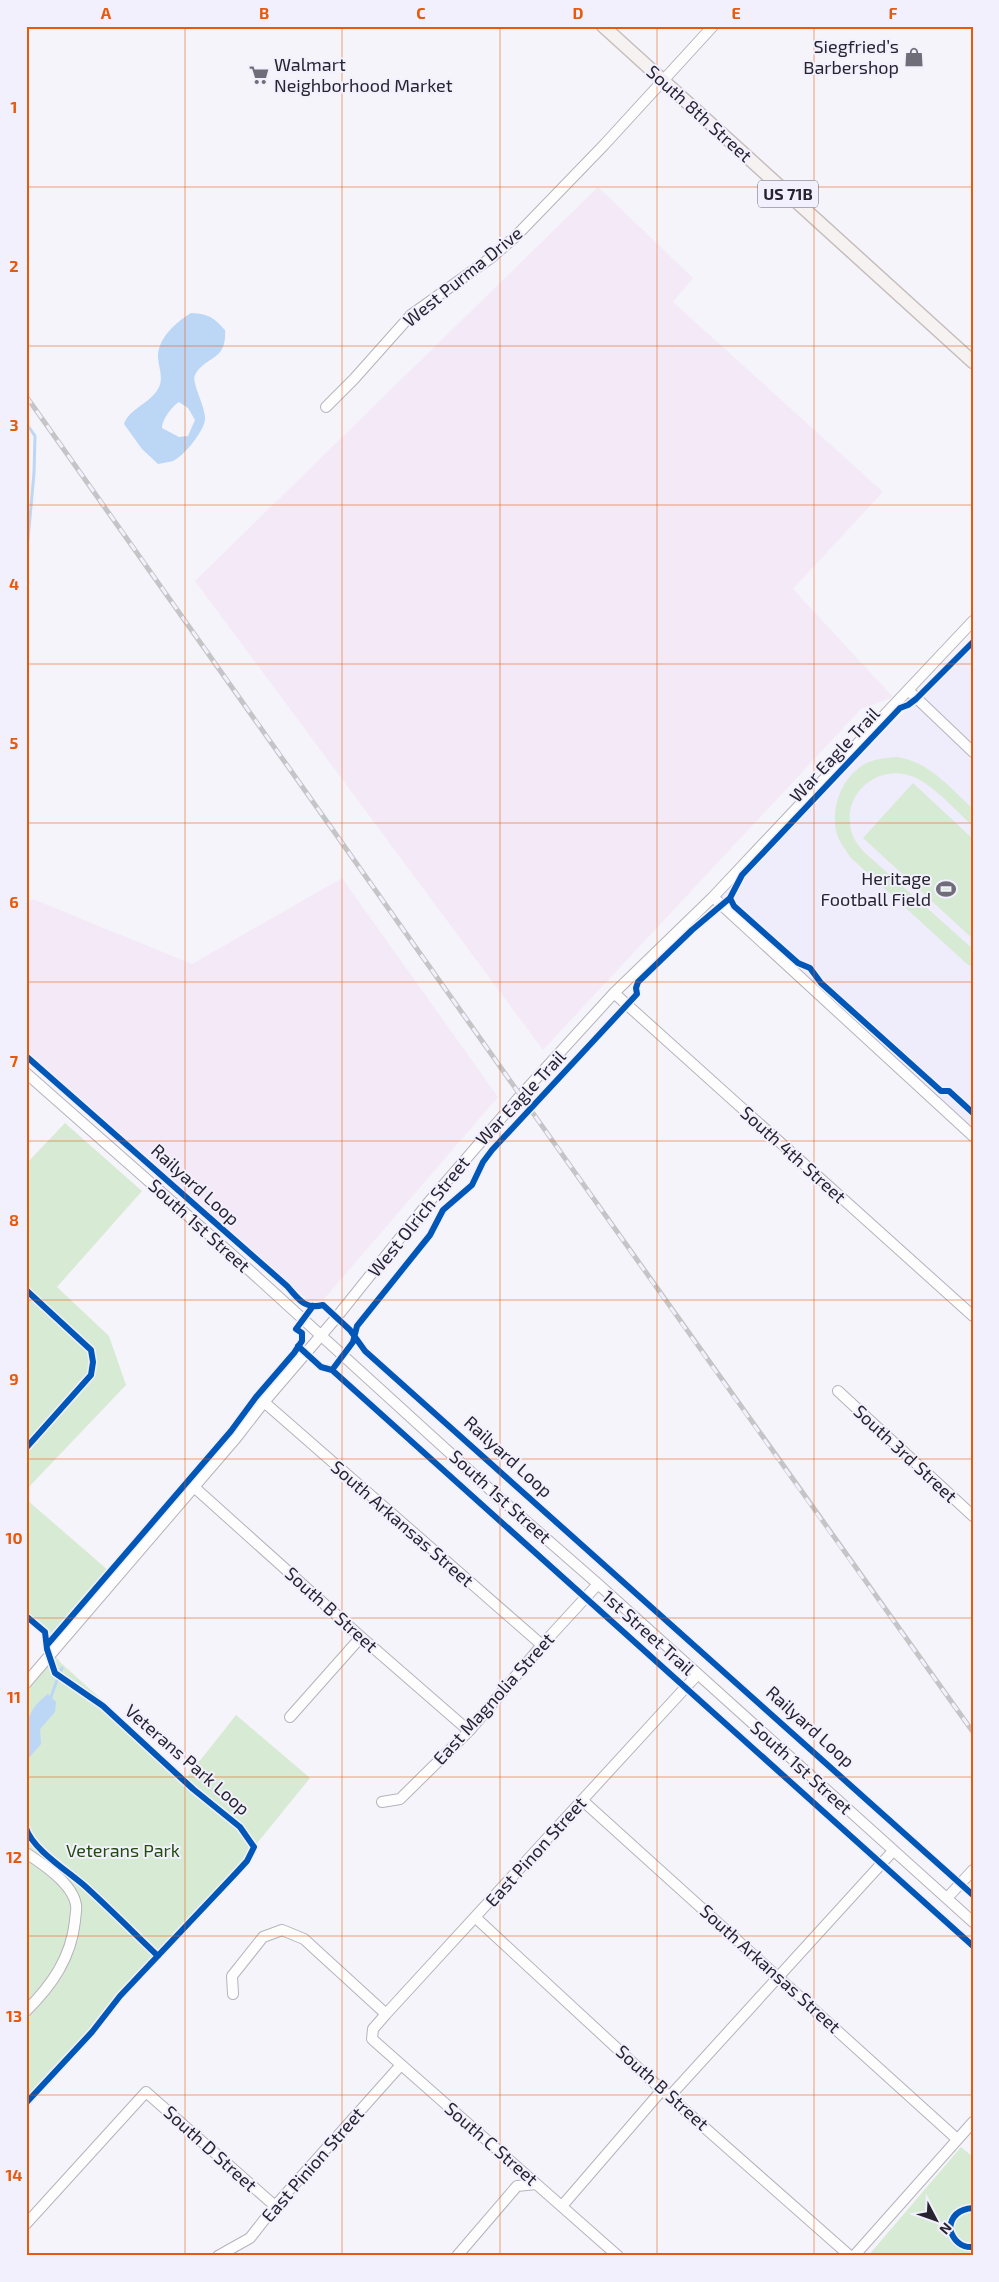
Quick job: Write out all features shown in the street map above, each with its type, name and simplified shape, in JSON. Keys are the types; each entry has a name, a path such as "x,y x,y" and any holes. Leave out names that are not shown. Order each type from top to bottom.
{"main road":[{"name":"South 8th Street","path":"603,26 973,362"}],"street":[{"name":"West Purma Drive","path":"326,407 354,379 411,315 492,257 516,236 713,26"},
{"name":"West Olrich Street","path":"26,1683 194,1487 428,1203 522,1094 614,993 713,897 973,621"},
{"path":"908,690 973,752"},
{"path":"713,897 973,1136"},
{"name":"South 4th Street","path":"614,993 973,1316"},
{"name":"South 1st Street","path":"26,1073 973,1922"},
{"name":"South 3rd Street","path":"838,1391 973,1516"},
{"name":"South Arkansas Street","path":"264,1402 542,1645"},
{"name":"South B Street","path":"194,1487 469,1731"},
{"name":"East Magnolia Street","path":"382,1802 400,1799 469,1731 542,1645 598,1584"},
{"path":"290,1718 361,1637"},
{"name":"East Pinon Street","path":"373,2029 697,1674"},
{"name":"South Arkansas Street","path":"582,1800 957,2139"},
{"path":"562,2206 893,1851"},
{"path":"26,1853 47,1867 64,1882 76,1905 74,1928 67,1955 55,1978 26,2011"},
{"path":"947,1898 973,1870"},
{"name":"South B Street","path":"476,1918 666,2093 852,2256"},
{"path":"232,1994 232,1976 263,1937 282,1930 304,1939 386,2014"},
{"name":"South C Street","path":"373,2029 372,2039 400,2066 618,2256"},
{"name":"East Pinion Street","path":"218,2256 250,2238 275,2206 400,2066"},
{"name":"South D Street","path":"26,2224 146,2092 275,2206"},
{"path":"852,2256 973,2122"},
{"path":"457,2256 517,2186 536,2184"}],"shaded area":[{"path":"598,187 693,278 673,302 883,492 793,589 893,697 861,709 543,1050 195,581"},
{"path":"973,645 973,1131 713,897 726,880 928,690"},
{"path":"342,878 498,1097 324,1299 309,1301 183,1196 81,1105 57,1087 26,1059 26,905 33,899 192,964"}],"green space":[{"path":"897,757 919,764 947,784 973,809 973,826 944,798 927,785 911,776 898,773 886,774 875,778 857,794 852,805 850,817 852,833 864,852 973,949 973,967 967,964 850,857 838,837 835,815 836,805 843,786 855,771 863,765 879,759"},
{"name":"Heritage Football Field","path":"913,783 973,839 973,939 863,838"},
{"path":"65,1123 142,1191 57,1287 109,1336 126,1385 26,1490 26,1164"},
{"path":"26,1499 117,1578 56,1647 26,1620"},
{"name":"Veterans Park","path":"49,1649 61,1663 187,1777 236,1715 310,1778 254,1847 247,1861 170,1942 26,2110 26,1675"},
{"path":"961,2147 973,2157 973,2249 966,2256 868,2256"}],"water":[{"path":"191,313 210,317 225,330 225,340 223,348 219,353 200,369 194,378 205,414 202,430 178,458 158,464 142,449 124,424 130,414 150,399 158,389 161,378 158,358 161,344 168,332","holes":["179,402 188,408 195,420 188,436 179,437 162,428 166,417 176,404"]},
{"path":"48,1694 56,1702 55,1712 40,1729 41,1744 26,1761 27,1724 34,1708"}],"waterway":[{"path":"26,423 35,436 34,473 26,561"},
{"path":"60,1673 62,1668"},
{"path":"51,1697 57,1680"}],"railway":[{"path":"26,396 973,1732"}],"cycle path":[{"name":"War Eagle Trail","path":"332,1370 353,1342 357,1326 430,1235 443,1210 472,1185 483,1162 492,1150 637,994 638,982 692,930 730,898 742,875 900,708 916,699 973,642"},
{"path":"730,898 734,906 798,963 810,968 821,983 941,1091 949,1091 973,1113"},
{"name":"Railyard Loop","path":"26,1056 287,1286 298,1299 311,1306 323,1305 350,1330 365,1351 973,1895"},
{"path":"26,1290 91,1350 93,1362 91,1375 26,1448"},
{"path":"47,1645 231,1431 256,1397 294,1353 302,1341 302,1333 296,1329 313,1306"},
{"name":"1st Street Trail","path":"298,1346 321,1367 332,1370 973,1946"},
{"name":"Veterans Park Loop","path":"26,1616 45,1632 47,1649 55,1673 103,1706 193,1789 240,1827 254,1847 247,1861 120,1996 92,2032 26,2103"},
{"path":"26,1828 43,1852 86,1887 158,1956"},
{"path":"973,2208 960,2211 954,2216 950,2229 958,2243 973,2247"}],"place":[{"name":"Siegfried’s Barbershop","path":"914,57"},
{"name":"Walmart Neighborhood Market","path":"259,75"},
{"name":"Heritage Football Field","path":"946,889"}]}
